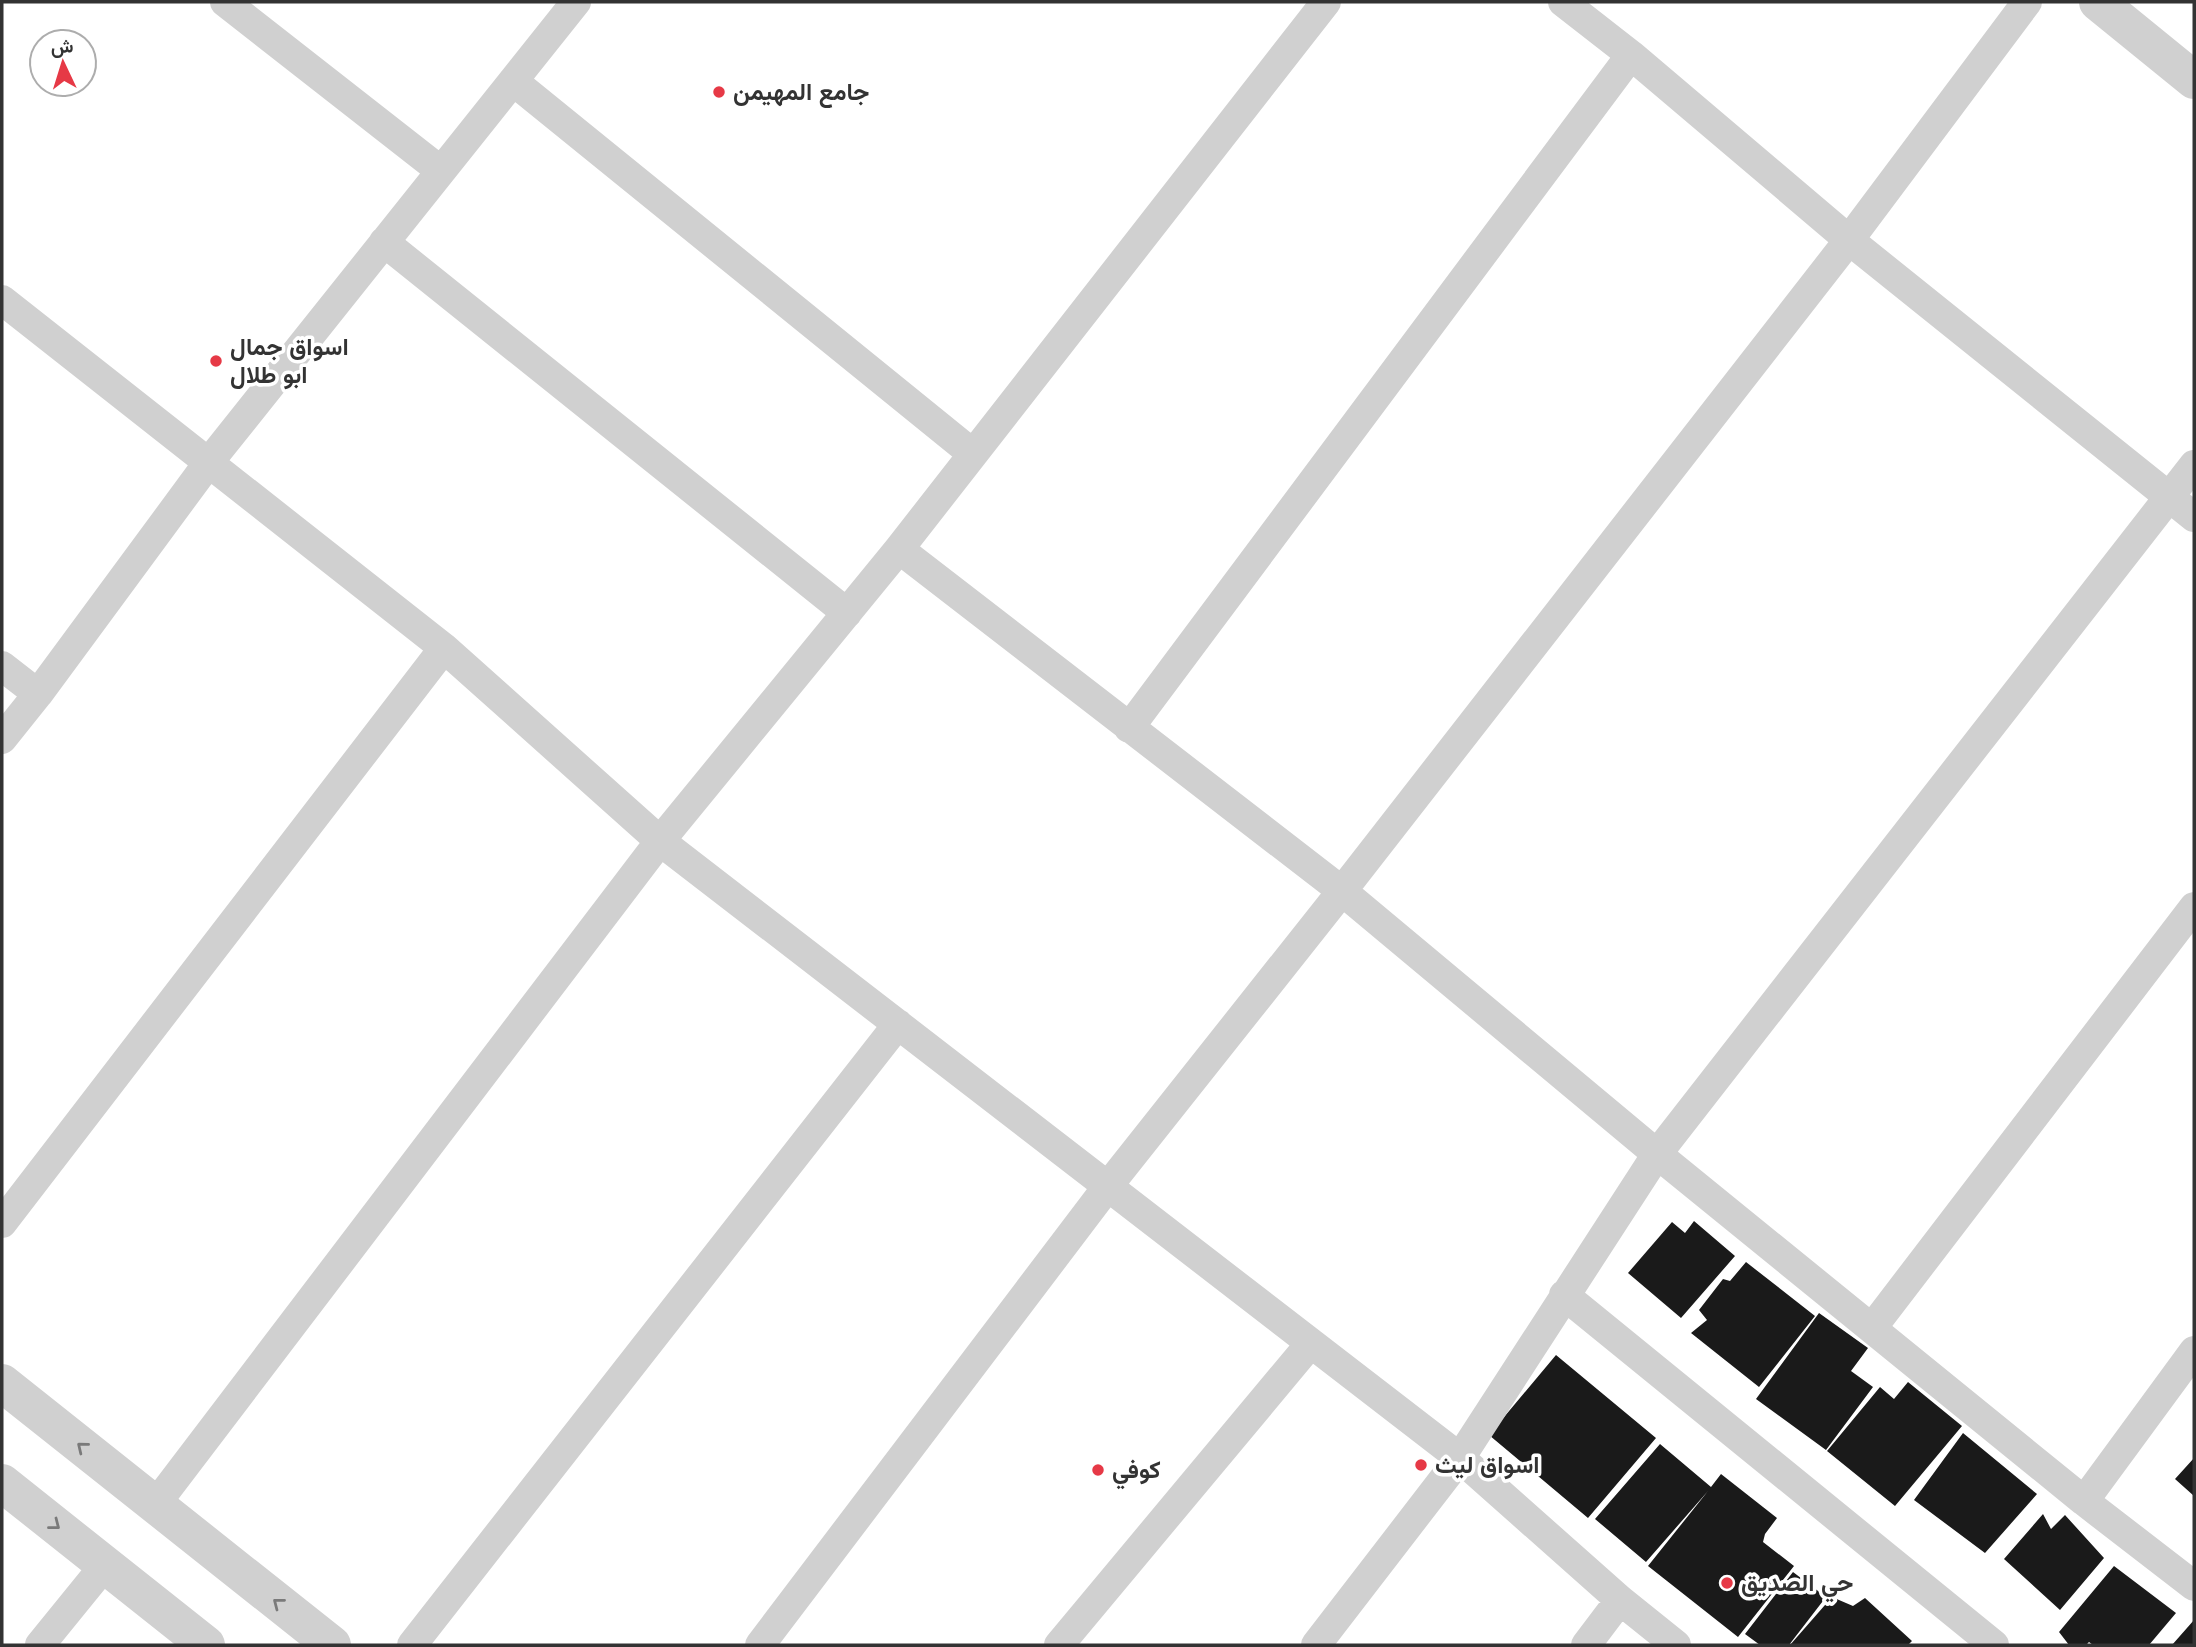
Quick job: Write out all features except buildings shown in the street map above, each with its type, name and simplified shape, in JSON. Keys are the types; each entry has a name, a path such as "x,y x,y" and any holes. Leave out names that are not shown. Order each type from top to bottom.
{"street":[{"path":"225,2 441,171"},
{"path":"2,739 209,462 576,2"},
{"path":"155,1505 660,841 899,549 1326,2"},
{"path":"1563,2 1630,55 1849,240 2194,517"},
{"path":"760,1645 1108,1186 1342,891 1849,240 2027,2"},
{"path":"2098,2 2194,80"},
{"path":"1129,727 1630,55"},
{"path":"513,81 973,454"},
{"path":"384,242 847,613"},
{"path":"2,300 444,648 660,841 1460,1458 1620,1600 1676,1645"},
{"path":"1316,1645 1460,1458 1657,1154 2194,465"},
{"path":"899,549 1342,891 1657,1154 2084,1501 2194,1586"},
{"path":"2,1223 444,648"},
{"path":"2,666 38,694"},
{"path":"1872,1328 2194,906"},
{"path":"412,1645 898,1024"},
{"path":"1564,1295 1994,1645"},
{"path":"1059,1645 1311,1343"},
{"path":"2084,1501 2194,1351"},
{"path":"2,1383 332,1645"},
{"path":"2,1483 206,1645"},
{"path":"40,1645 105,1565"},
{"path":"1586,1645 1620,1600"}],"place":[{"name":"جامع المهيمن","path":"719,92"},
{"name":"اسواق جمال ابو طلال","path":"216,361"},
{"name":"اسواق ليث","path":"1421,1465"},
{"name":"كوفي","path":"1098,1470"},
{"name":"حي الصديق","path":"1727,1583"}]}
